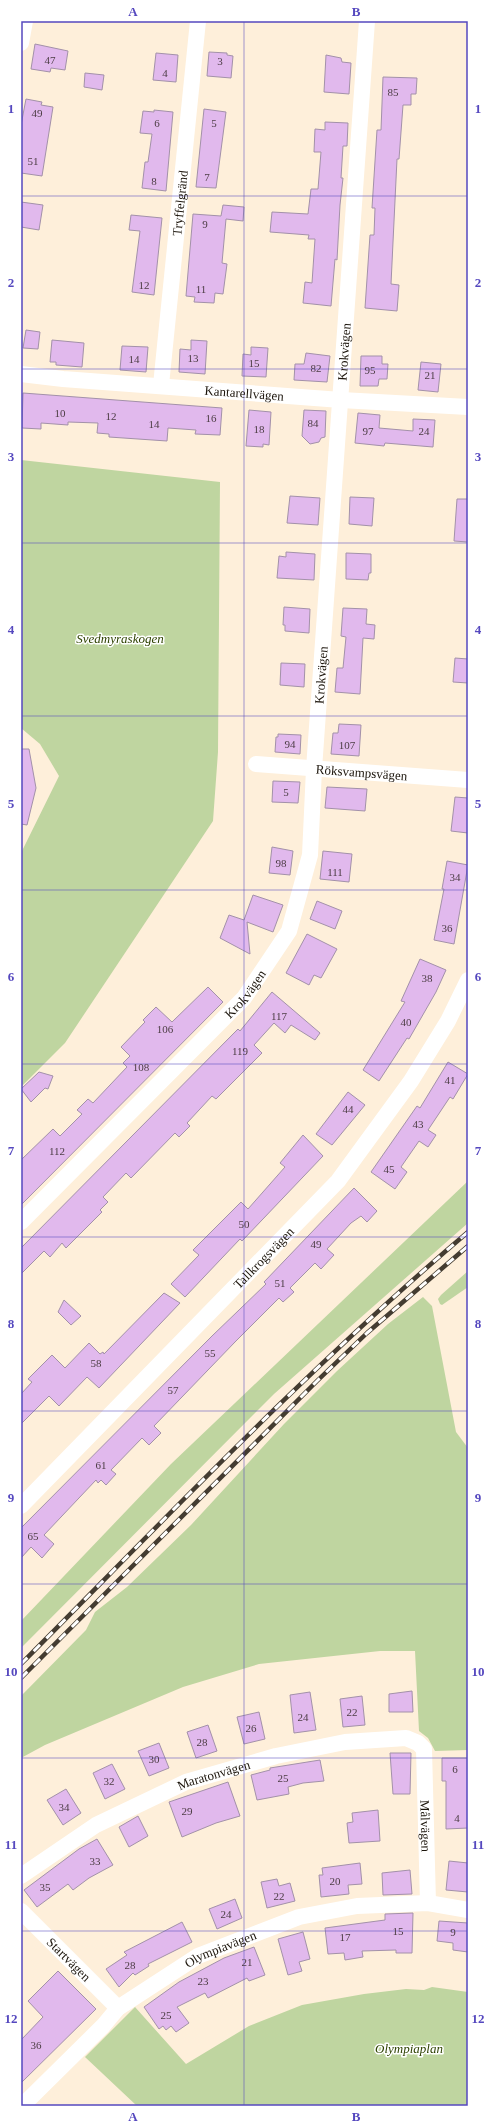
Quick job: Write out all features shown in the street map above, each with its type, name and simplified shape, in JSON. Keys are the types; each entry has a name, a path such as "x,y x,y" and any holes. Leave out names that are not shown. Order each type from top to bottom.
{"street":[{"path":"21,43 25,21"},
{"name":"Tryffelgränd","path":"161,385 198,21"},
{"name":"Krokvägen","path":"21,1222 244,998 289,931 310,855 314,768 367,21"},
{"name":"Kantarellvägen","path":"21,374 63,379 161,385 341,400 468,407"},
{"name":"Röksvampsvägen","path":"256,764 468,780"},
{"name":"Tallkrogsvägen","path":"21,1506 338,1181 411,1081 448,1021 468,980"},
{"name":"Maratonvägen","path":"21,1876 96,1825 186,1782 276,1756 345,1742 406,1738 418,1743 424,1749"},
{"name":"Målvägen","path":"424,1749 428,1903"},
{"name":"Olympiavägen","path":"22,2106 103,2026 118,2008 198,1956 299,1917 357,1906 428,1903 468,1910"},
{"name":"Startvägen","path":"21,1911 118,2008"}],"green space":[{"name":"Svedmyraskogen","path":"21,460 220,482 218,752 213,821 65,1043 21,1087 21,853 59,776 40,744 21,728"},
{"path":"468,1181 468,1223 274,1394 21,1648 21,1621 171,1464"},
{"path":"468,1271 468,1287 442,1305 440,1304 438,1299 441,1295"},
{"path":"423,1297 432,1306 456,1432 468,1448 468,1750 435,1751 428,1738 419,1731 415,1651 380,1651 259,1664 183,1687 45,1745 21,1758 21,1696 86,1630 95,1612 127,1587 191,1525 284,1424 337,1371 388,1324"},
{"name":"Olympiaplan","path":"432,1987 468,1992 468,2106 137,2106 85,2057 135,2007 186,2064 249,2026 302,2005 364,1994 406,1989 424,1990"}],"building":[{"path":"35,44 68,51 65,70 51,68 50,72 31,69"},
{"path":"209,52 227,53 227,55 233,56 231,78 207,76"},
{"path":"156,53 178,55 176,82 153,80"},
{"path":"326,55 341,58 342,62 351,63 349,94 324,92"},
{"path":"85,73 104,75 102,90 84,87"},
{"path":"383,77 417,78 416,94 411,94 411,105 403,105 399,159 397,159 391,284 399,285 397,311 365,308 370,235 374,235 375,208 372,208 377,130 381,130"},
{"path":"26,99 42,102 41,105 53,107 42,176 21,173 21,125"},
{"path":"204,109 226,112 216,188 196,187"},
{"path":"154,110 173,112 166,191 142,188 145,162 148,162 152,134 140,133 143,111 154,112"},
{"path":"325,122 348,123 347,146 343,146 341,178 343,178 337,260 335,259 331,306 303,303 305,282 312,283 315,239 308,239 309,235 270,232 272,212 308,214 311,189 318,189 321,152 314,152 315,129 325,130"},
{"path":"21,202 43,205 39,230 21,227"},
{"path":"223,205 244,207 243,221 226,219 222,263 227,264 223,294 215,293 214,303 194,302 195,297 186,296 193,214 221,216"},
{"path":"131,215 162,218 154,295 132,292 140,231 129,230"},
{"path":"26,330 40,332 38,349 23,348"},
{"path":"52,340 84,343 82,367 56,365 56,362 50,362"},
{"path":"191,340 207,341 205,374 179,372 180,349 191,350"},
{"path":"122,346 148,347 146,372 120,370"},
{"path":"251,347 268,348 266,377 242,376 243,354 251,355"},
{"path":"306,353 330,356 327,382 294,380 295,364 304,364"},
{"path":"361,356 382,356 382,364 388,364 387,379 379,379 378,386 360,386"},
{"path":"421,362 441,364 438,392 418,390"},
{"path":"23,393 222,408 220,435 195,434 196,430 168,428 167,441 109,437 109,434 97,433 98,423 68,422 68,425 41,423 41,429 22,428"},
{"path":"249,410 271,412 269,445 263,444 263,447 246,446"},
{"path":"304,410 326,411 325,437 321,438 319,442 310,444 302,436"},
{"path":"358,413 380,415 379,428 413,431 413,419 435,420 433,447 385,443 384,446 355,443"},
{"path":"290,496 320,498 318,525 287,523"},
{"path":"350,497 374,498 372,526 349,524"},
{"path":"457,499 468,499 468,542 454,541"},
{"path":"286,552 315,554 314,580 277,578 279,556 286,557"},
{"path":"346,553 371,554 371,573 369,573 368,580 346,579"},
{"path":"284,607 310,609 309,633 285,631 285,625 283,625"},
{"path":"343,608 367,609 366,624 375,625 374,639 363,638 360,694 335,692 337,668 343,668 346,637 341,636"},
{"path":"455,658 468,659 468,683 453,682"},
{"path":"281,663 305,664 304,687 280,685"},
{"path":"339,724 361,725 359,756 331,754 333,733 338,733"},
{"path":"278,734 301,735 300,754 275,752 276,737 278,737"},
{"path":"21,749 29,749 36,788 27,825 21,824"},
{"path":"273,781 300,782 298,803 272,802"},
{"path":"327,787 367,789 365,811 325,808"},
{"path":"455,797 468,798 468,833 451,831"},
{"path":"272,847 293,851 290,875 269,873"},
{"path":"323,851 352,854 349,882 320,879"},
{"path":"447,861 468,865 454,944 434,940 444,889 442,889"},
{"path":"253,895 283,905 273,932 247,922 250,954 220,938 229,915 244,920"},
{"path":"317,901 342,911 335,929 310,919"},
{"path":"307,934 337,949 321,978 314,975 309,985 286,973"},
{"path":"420,959 446,970 436,992 409,1039 407,1038 379,1081 363,1070 405,1002 401,1001"},
{"path":"208,987 223,1002 21,1205 21,1160 53,1129 60,1136 82,1114 77,1110 88,1099 93,1103 127,1067 123,1063 130,1056 121,1047 145,1022 143,1020 156,1007 172,1022"},
{"path":"272,992 320,1033 315,1040 291,1025 285,1033 274,1023 254,1045 262,1053 216,1099 212,1096 187,1123 190,1126 179,1137 175,1133 131,1178 126,1173 103,1197 108,1202 100,1210 102,1212 66,1248 62,1243 50,1257 44,1251 21,1274 21,1248 238,1029 240,1031"},
{"path":"448,1062 468,1074 453,1099 450,1097 428,1130 436,1135 428,1147 419,1141 401,1167 407,1172 395,1189 371,1172 417,1106 420,1108"},
{"path":"39,1072 53,1076 48,1089 45,1088 31,1102 21,1089"},
{"path":"348,1092 365,1105 332,1145 316,1134"},
{"path":"303,1135 323,1156 242,1241 240,1239 185,1297 171,1284 199,1255 193,1250 241,1202 248,1209 285,1167 280,1163"},
{"path":"354,1188 377,1211 367,1222 361,1216 351,1223 327,1249 334,1255 321,1269 315,1263 290,1288 294,1292 283,1302 279,1298 235,1342 154,1426 161,1433 149,1445 142,1438 111,1470 116,1474 106,1485 101,1480 98,1483 96,1480 44,1535 54,1544 42,1558 31,1547 21,1558 21,1528 212,1336 266,1284 264,1282"},
{"path":"164,1293 180,1303 99,1388 87,1377 59,1406 49,1396 21,1424 21,1394 32,1382 28,1379 52,1355 65,1368 89,1343 100,1354 103,1352 104,1354"},
{"path":"64,1300 81,1316 71,1325 58,1312"},
{"path":"412,1691 413,1712 389,1712 389,1694"},
{"path":"310,1692 316,1730 294,1733 290,1695"},
{"path":"362,1696 365,1725 343,1727 340,1699"},
{"path":"259,1712 265,1739 244,1744 237,1717"},
{"path":"208,1725 217,1751 196,1758 187,1732"},
{"path":"159,1743 169,1768 149,1776 138,1751"},
{"path":"390,1753 411,1753 410,1794 393,1794"},
{"path":"442,1758 468,1758 468,1828 446,1829 446,1781 442,1781"},
{"path":"320,1760 324,1781 303,1783 288,1787 289,1794 257,1800 251,1775 270,1770 270,1768"},
{"path":"112,1764 125,1789 105,1799 93,1773"},
{"path":"228,1782 240,1816 216,1823 182,1837 169,1802"},
{"path":"66,1789 81,1813 63,1825 47,1800"},
{"path":"378,1810 380,1841 349,1843 347,1823 353,1822 352,1813"},
{"path":"138,1816 148,1836 129,1847 119,1827"},
{"path":"97,1839 113,1865 89,1878 73,1890 68,1884 37,1907 24,1890 79,1849"},
{"path":"449,1861 468,1863 468,1892 446,1890"},
{"path":"360,1863 362,1884 348,1885 349,1894 321,1897 319,1875 323,1875 322,1868"},
{"path":"410,1870 412,1894 383,1895 382,1873"},
{"path":"277,1879 279,1886 290,1883 295,1901 267,1908 261,1882"},
{"path":"235,1899 242,1918 217,1929 209,1909"},
{"path":"413,1913 412,1953 396,1953 396,1950 362,1951 363,1957 345,1960 344,1953 328,1954 325,1928 385,1920 385,1914"},
{"path":"439,1921 468,1923 468,1952 453,1950 453,1943 437,1941"},
{"path":"182,1922 192,1942 148,1964 149,1966 135,1975 133,1973 119,1987 106,1969 127,1955 124,1952"},
{"path":"303,1932 310,1959 299,1962 302,1971 288,1975 278,1939"},
{"path":"254,1947 265,1975 249,1981 247,1978 208,1998 205,1993 177,2007 189,2023 176,2032 171,2026 166,2030 163,2026 159,2029 144,2007 179,1982 224,1958"},
{"path":"58,1971 96,2009 21,2083 21,2040 43,2017 28,2001"}],"railway":[{"path":"21,1664 295,1389 409,1283 468,1232"},
{"path":"21,1678 317,1381 367,1333 468,1246"}]}
